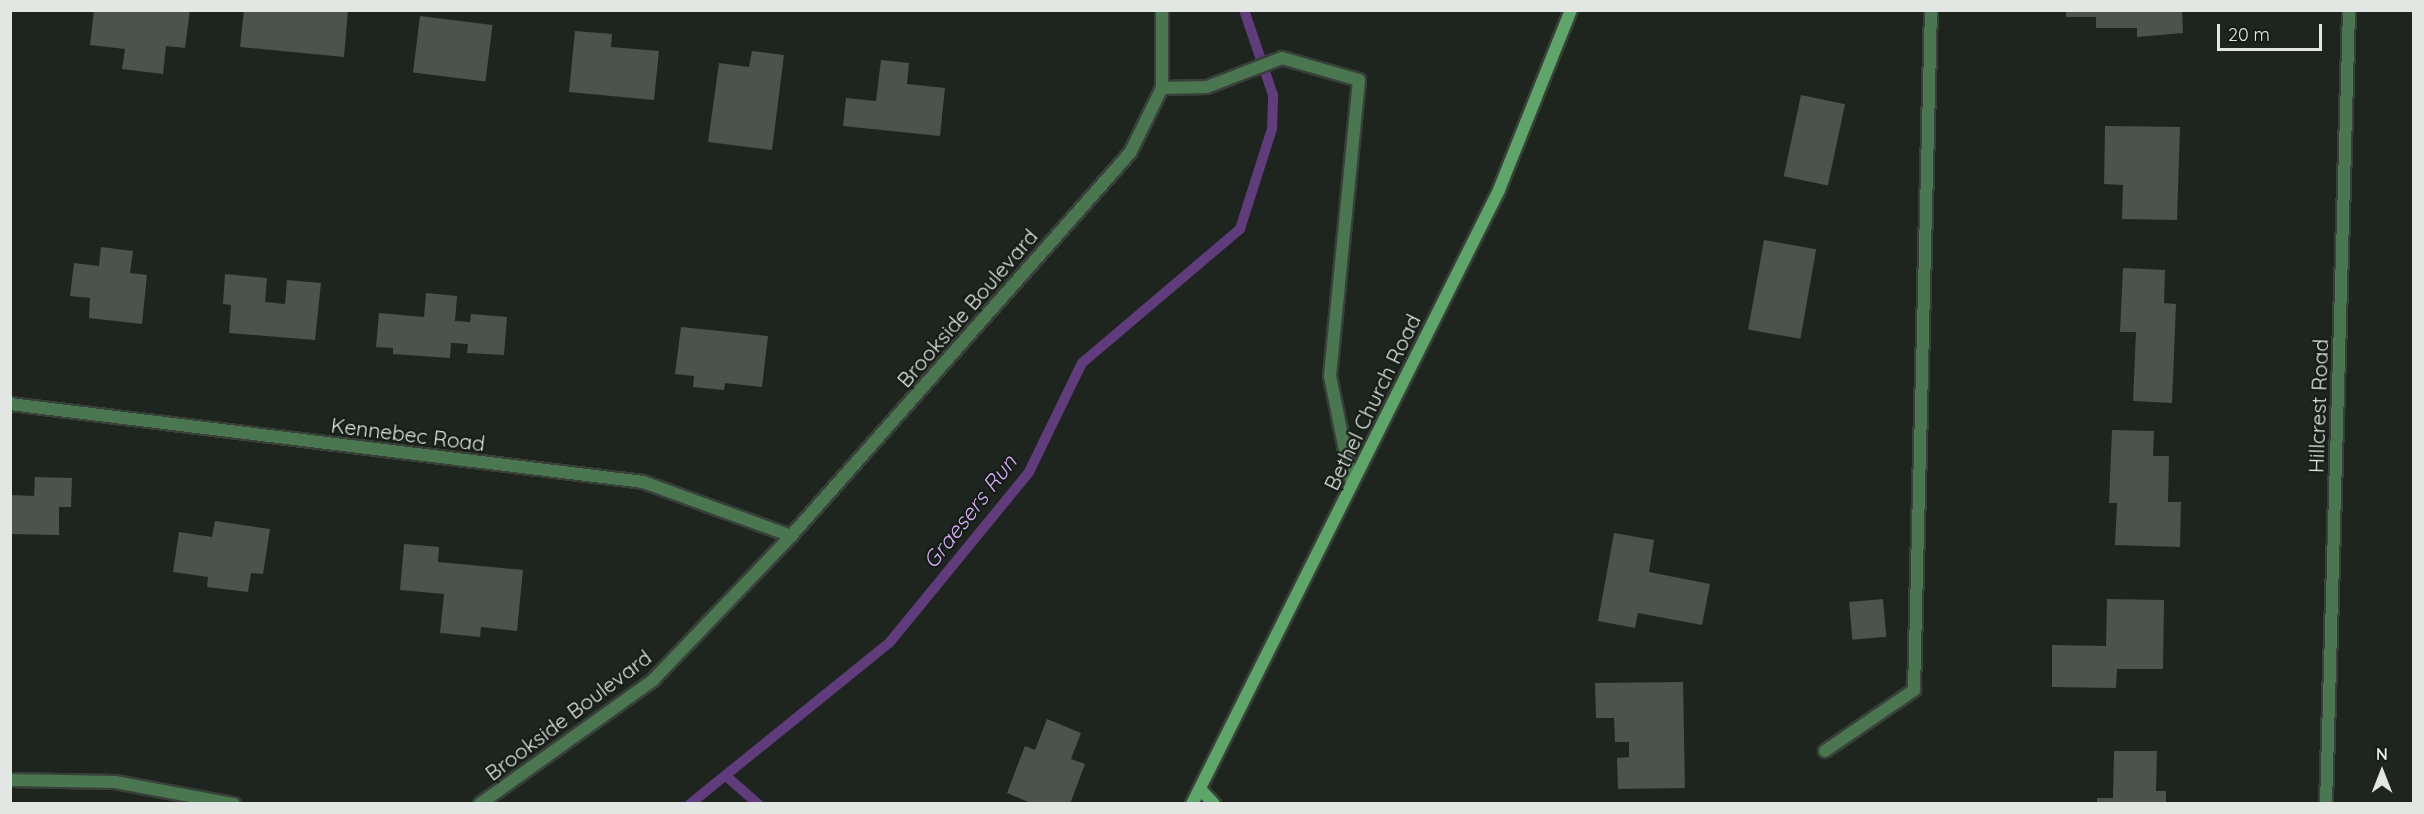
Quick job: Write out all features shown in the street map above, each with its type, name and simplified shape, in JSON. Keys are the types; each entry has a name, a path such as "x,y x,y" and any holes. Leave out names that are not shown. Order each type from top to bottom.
{"street":[{"path":"1162,10 1162,88 1208,87 1282,58 1359,80 1337,277 1330,376 1352,485"},
{"name":"Bethel Church Road","path":"1192,804 1499,190 1571,10"},
{"path":"1825,751 1914,690 1931,10"},
{"name":"Hillcrest Road","path":"2326,804 2349,10"},
{"name":"Brookside Boulevard","path":"480,804 653,681 792,536 1130,153 1162,88"},
{"name":"Kennebec Road","path":"10,404 643,482 792,536"},
{"path":"10,780 115,782 234,804"},
{"path":"1201,790 1214,804"}],"building":[{"path":"94,10 190,10 185,48 166,46 163,74 122,69 125,49 90,45"},
{"path":"244,10 348,10 344,57 240,47"},
{"path":"2066,10 2182,10 2183,33 2137,37 2137,28 2096,28 2096,17 2066,17"},
{"path":"420,16 492,25 486,81 413,73"},
{"path":"575,31 612,34 611,47 659,51 654,100 569,92"},
{"path":"752,51 784,55 772,150 708,142 719,63 749,67"},
{"path":"881,60 909,63 907,84 945,88 940,136 843,126 846,98 876,101"},
{"path":"1801,95 1845,104 1828,186 1784,176"},
{"path":"2105,126 2180,127 2177,220 2122,219 2123,185 2104,184"},
{"path":"1764,240 1816,249 1800,339 1748,330"},
{"path":"101,247 133,251 130,273 147,275 142,324 89,318 90,298 70,296 74,263 99,266"},
{"path":"2123,268 2165,270 2164,303 2176,304 2172,403 2133,401 2136,332 2120,332"},
{"path":"225,274 267,278 265,302 285,304 287,280 321,283 315,340 229,333 231,305 223,304"},
{"path":"426,293 457,296 455,321 470,322 471,314 507,317 504,355 467,353 468,344 451,343 450,358 393,354 393,348 376,347 379,313 424,317"},
{"path":"681,327 768,336 762,387 725,383 724,390 693,387 694,376 675,374"},
{"path":"2112,430 2154,431 2153,456 2169,456 2168,502 2181,502 2180,547 2115,545 2117,503 2109,503"},
{"path":"35,477 72,478 71,507 59,507 59,535 10,534 10,495 34,496"},
{"path":"215,521 270,529 263,574 251,573 248,592 207,587 208,577 173,572 179,532 212,537"},
{"path":"1614,533 1654,540 1649,572 1710,584 1702,625 1638,613 1635,628 1598,621"},
{"path":"404,544 439,547 438,562 523,570 517,631 481,627 480,637 440,633 444,594 400,590"},
{"path":"1883,599 1886,637 1852,640 1849,602"},
{"path":"2107,599 2164,600 2163,669 2117,669 2116,688 2052,687 2052,645 2106,646"},
{"path":"1683,682 1685,788 1618,789 1617,758 1629,757 1629,742 1615,742 1614,718 1596,718 1595,683"},
{"path":"1047,719 1081,733 1071,759 1085,764 1070,804 1033,804 1007,793 1025,746 1035,750"},
{"path":"2114,751 2157,751 2156,791 2166,791 2166,804 2097,804 2097,798 2113,798"}],"waterway":[{"name":"Graesers Run","path":"690,804 890,642 1029,472 1082,363 1240,229 1272,129 1273,95 1244,10"},
{"path":"726,776 758,804"}]}
